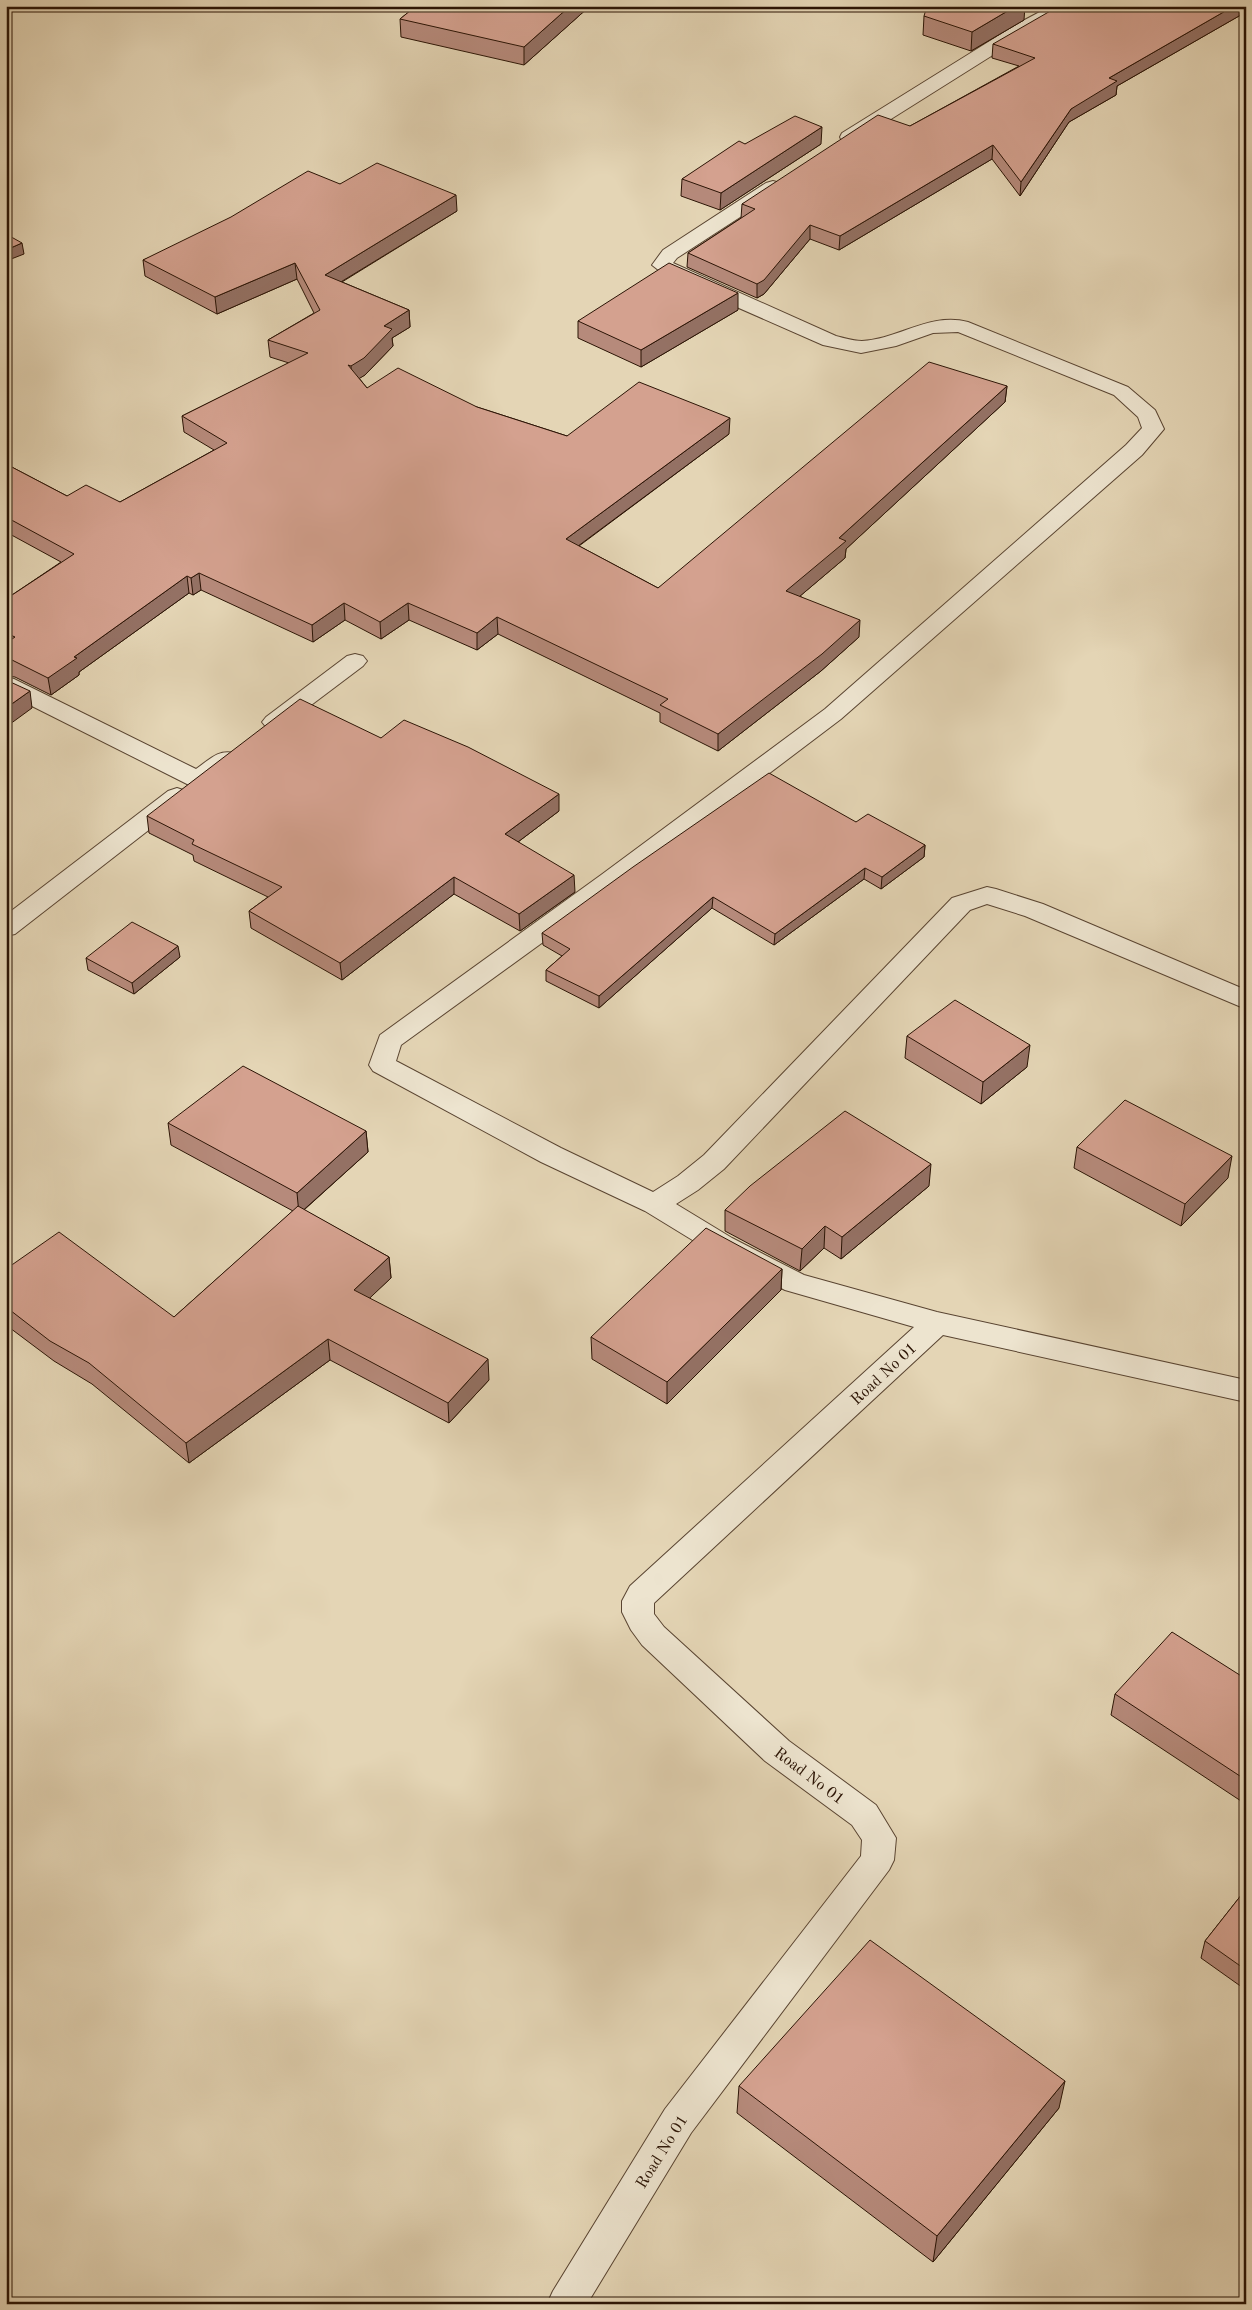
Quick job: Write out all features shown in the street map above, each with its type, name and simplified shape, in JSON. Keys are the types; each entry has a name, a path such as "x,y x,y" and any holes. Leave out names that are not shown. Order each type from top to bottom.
{"street":[{"path":"834,147 1017,32 1064,6"},
{"path":"794,173 670,254 662,265 673,272 830,341 861,347 889,342 930,327 960,326 1120,391 1148,414 1153,429 1134,450 833,714 610,881 390,1041 382,1065 451,1104 618,1188 655,1204 722,1245 795,1284 938,1322 1246,1391"},
{"path":"6,928 355,661"},
{"path":"6,684 198,780"},
{"path":"655,1204 688,1183 714,1162 961,904 987,895 1034,910 1246,1000"},
{"name":"Road No 01","path":"566,2304 678,2121 878,1860 879,1838 864,1815 777,1750 653,1636 637,1616 637,1603 641,1595 938,1322"}],"building":[{"path":"416,6 570,6 524,47 400,19"},
{"path":"927,6 1016,6 972,32 924,16"},
{"path":"1059,6 1234,6 1109,78 1117,81 1071,109 1021,182 993,145 840,236 810,225 764,280 757,284 688,253 755,209 742,204 878,115 910,126 1035,58 993,44"},
{"path":"795,116 822,127 721,193 682,179 739,141 745,144"},
{"path":"377,163 456,195 325,275 409,310 384,326 392,329 364,358 351,366 348,365 367,388 398,368 477,407 567,436 639,382 730,418 566,539 658,588 929,362 1007,386 839,538 846,541 786,591 860,620 822,654 718,734 660,705 668,699 497,617 477,633 408,603 380,622 344,603 312,625 199,573 191,578 187,576 74,657 77,658 48,678 12,660 6,659 6,643 15,637 6,633 6,599 74,554 6,517 6,464 67,496 86,485 120,502 227,443 182,416 308,353 268,340 320,310 295,263 215,297 143,260 231,217 308,171 340,184"},
{"path":"6,234 22,243 6,250"},
{"path":"669,263 738,293 641,350 578,321"},
{"path":"6,680 30,691 6,708"},
{"path":"300,699 381,738 404,720 468,747 559,794 505,834 574,875 519,914 454,877 340,963 249,911 282,887 192,844 194,840 147,816"},
{"path":"769,773 856,822 868,814 925,845 882,877 865,868 775,934 713,897 599,996 546,970 570,949 542,933 633,867"},
{"path":"132,922 178,946 132,983 86,958"},
{"path":"955,1000 1030,1045 983,1082 907,1036"},
{"path":"243,1066 366,1131 297,1193 168,1123"},
{"path":"1125,1100 1232,1156 1185,1204 1077,1147"},
{"path":"845,1111 931,1164 842,1237 825,1226 802,1249 725,1210 750,1186"},
{"path":"298,1206 389,1257 354,1290 488,1359 448,1403 328,1339 186,1443 89,1363 50,1341 6,1307 6,1269 59,1232 174,1317"},
{"path":"706,1228 782,1269 667,1382 591,1337"},
{"path":"1172,1632 1246,1679 1246,1780 1115,1694"},
{"path":"1246,1889 1246,1970 1205,1941"},
{"path":"870,1940 1065,2081 937,2236 739,2086"}]}
